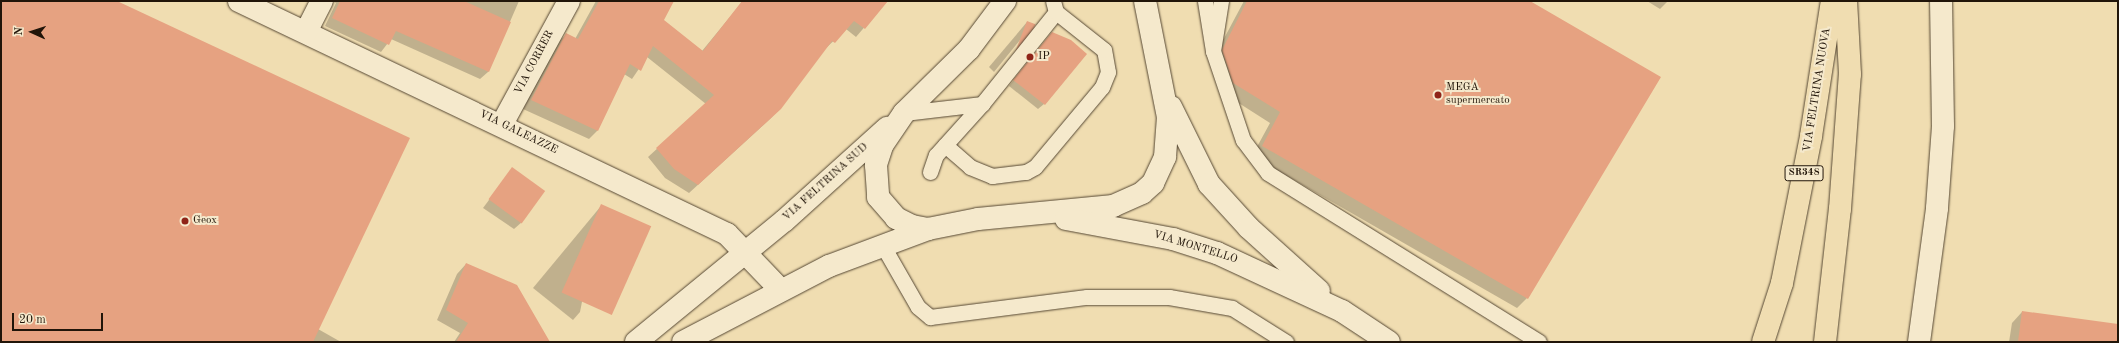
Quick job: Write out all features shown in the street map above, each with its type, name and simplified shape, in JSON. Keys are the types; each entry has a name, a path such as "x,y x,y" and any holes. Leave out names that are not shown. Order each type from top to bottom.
{"main road":[{"name":"VIA FELTRINA NUOVA","path":"1763,342 1782,283 1811,136 1832,1"},
{"path":"1825,342 1840,209 1850,74 1846,1"}],"street":[{"name":"VIA GALEAZZE","path":"239,1 502,124 727,234 747,252 780,289"},
{"path":"306,32 322,1"},
{"name":"VIA CORRER","path":"502,124 569,1"},
{"path":"928,229 896,218 878,197 876,165 882,146 904,113 969,49 1005,1"},
{"path":"1919,342 1938,208 1943,126 1941,1"},
{"path":"683,342 780,289 928,229 978,219 1113,206 1142,193 1161,171 1166,146 1168,117 1164,89 1145,2"},
{"name":"VIA MONTELLO","path":"1164,89 1209,184 1249,228 1342,311 1389,342"},
{"name":"VIA FELTRINA SUD","path":"636,342 747,252 904,113"},
{"name":"VIA MONTELLO","path":"1038,214 1132,230 1217,253 1342,311"}],"lane":[{"path":"1205,1 1213,51 1243,140 1268,173 1539,342"},
{"path":"1213,51 1221,1"},
{"path":"930,172 936,155 945,145 982,104 1054,7 1104,50 1108,72 1102,87 1035,167 1026,172 992,176 970,167 945,145"},
{"path":"904,113 982,104"},
{"path":"883,246 918,307 930,317 1087,297 1169,296 1232,308 1286,342"}],"building":[{"name":"Geox","path":"1,1 117,1 410,138 313,342 1,342"},
{"path":"340,1 464,1 511,22 489,72 396,31 389,45 332,18"},
{"path":"599,1 674,1 664,20 703,51 742,1 888,1 865,29 854,21 835,43 832,41 781,109 698,185 674,169 656,148 714,95 653,46 641,71 630,64 598,131 531,100 566,33 578,39"},
{"path":"1247,1 1530,1 1661,77 1528,299 1262,146 1280,112 1233,83 1222,50"},
{"path":"1027,21 1035,24 1016,76 1007,72"},
{"path":"1052,32 1071,40 1087,54 1045,105 1013,80"},
{"path":"512,167 545,191 522,223 488,199"},
{"path":"601,204 651,226 612,315 562,293"},
{"path":"466,263 517,285 550,342 456,342 468,323 446,310"},
{"path":"2022,311 2118,324 2118,342 2018,342"}],"place":[{"name":"IP","path":"1030,57"},
{"name":"MEGA supermercato","path":"1438,95"},
{"name":"Geox","path":"185,221"}]}
